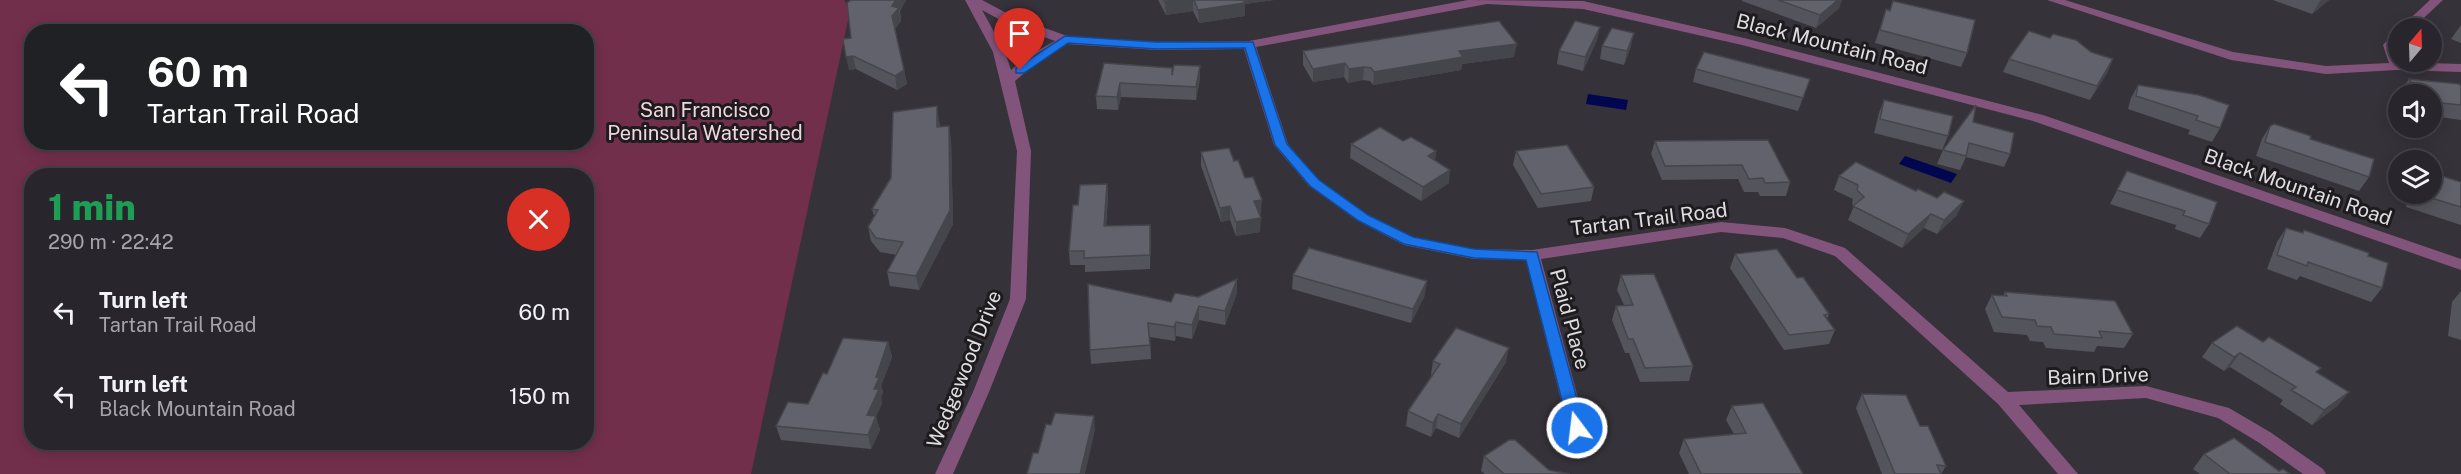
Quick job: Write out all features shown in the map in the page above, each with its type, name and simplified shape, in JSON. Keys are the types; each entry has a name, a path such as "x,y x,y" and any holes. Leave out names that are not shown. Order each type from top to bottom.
{"street":[{"name":"Black Mountain Road","path":"972,0 1008,19 1065,40 1156,46 1249,45 1487,0 1535,0 1595,7 1756,45 2038,118 2461,265"},
{"name":"Wedgewood Drive","path":"944,474 981,392 1018,299 1024,151 1008,80 999,52 972,0"},
{"path":"2053,0 2231,56 2326,70 2388,67"},
{"path":"2417,18 2437,0"},
{"path":"1008,80 1031,60 1065,40"},
{"name":"Tartan Trail Road","path":"1249,45 1281,145 1314,183 1363,218 1409,241 1474,254 1532,255 1721,227 1785,234 1840,252 2004,399 2069,474"},
{"path":"2442,67 2461,68"},
{"name":"Plaid Place","path":"1532,255 1577,428"},
{"name":"Bairn Drive","path":"2004,399 2146,392 2223,413 2264,437 2317,474"}],"green space":[{"name":"San Francisco Peninsula Watershed","path":"0,0 844,0 850,11 751,474 0,474"}],"shaded area":[{"path":"1588,94 1628,100 1626,110 1586,104"},
{"path":"1905,156 1957,174 1951,183 1899,164"}],"building":[{"path":"851,0 896,0 892,6 899,8 892,16 904,70 895,76 853,56 846,57 843,39 851,38 847,3"},
{"path":"1194,0 1243,0 1245,3 1198,10"},
{"path":"1778,0 1838,0 1820,15"},
{"path":"1893,1 1975,20 1967,53 1880,30 1886,9 1890,11"},
{"path":"1499,21 1517,44 1459,51 1463,57 1374,72 1371,68 1364,67 1349,69 1345,63 1313,69 1303,51"},
{"path":"1575,21 1600,27 1585,57 1559,51"},
{"path":"1612,28 1634,33 1627,51 1602,46"},
{"path":"2029,31 2050,38 2053,34 2076,40 2091,52 2113,59 2097,86 2009,59"},
{"path":"1704,52 1810,79 1803,98 1696,69"},
{"path":"1104,63 1172,68 1172,75 1174,65 1200,66 1196,87 1120,83 1117,97 1096,96"},
{"path":"2409,79 2459,84 2461,86 2461,105 2442,103 2442,84 2413,84"},
{"path":"2138,85 2199,95 2229,105 2220,128 2196,120 2198,116 2136,96"},
{"path":"1884,100 1953,116 1948,136 1880,119"},
{"path":"1976,105 1973,122 2014,133 2010,154 1969,143 1966,156 1943,150"},
{"path":"937,106 937,127 949,126 950,210 916,276 887,272 903,242 876,238 868,227 878,210 872,209 891,178 893,112"},
{"path":"2274,124 2311,136 2310,139 2374,159 2369,177 2265,142 2270,126"},
{"path":"1380,127 1403,141 1411,137 1436,151 1428,156 1450,170 1423,187 1351,144"},
{"path":"1768,140 1790,182 1765,183 1763,178 1749,179 1742,165 1665,166 1655,141"},
{"path":"1567,145 1594,187 1541,194 1516,151"},
{"path":"1229,148 1234,161 1238,160 1245,178 1253,177 1262,200 1254,201 1261,218 1236,222 1230,206 1220,208 1201,152"},
{"path":"1856,162 1916,191 1918,189 1937,198 1944,192 1964,201 1944,220 1931,214 1908,234 1853,206 1864,197 1857,190 1858,185 1839,176"},
{"path":"2127,171 2217,202 2209,224 2183,215 2185,211 2117,190"},
{"path":"2442,176 2461,182 2461,207 2442,201"},
{"path":"1107,184 1104,226 1150,225 1150,255 1084,258 1084,251 1069,251 1073,205 1078,205 1080,185"},
{"path":"2286,228 2303,233 2304,230 2369,253 2368,256 2388,263 2382,288 2308,262 2307,266 2277,255"},
{"path":"1309,248 1427,281 1413,309 1293,275"},
{"path":"1777,249 1797,278 1803,277 1829,314 1824,315 1835,330 1789,335 1735,254"},
{"path":"1654,274 1693,366 1645,368 1633,339 1628,339 1616,306 1633,305 1621,275"},
{"path":"1237,279 1225,311 1199,306 1192,325 1176,322 1174,327 1148,323 1150,345 1090,350 1088,284 1171,302 1175,293 1198,297"},
{"path":"2005,292 2115,301 2133,334 2099,331 2102,338 2054,334 2051,327 2037,326 2035,320 2002,317 1992,295 2007,296"},
{"path":"2237,326 2263,342 2269,337 2321,368 2316,372 2349,392 2324,410 2291,390 2296,387 2240,353 2234,357 2212,343"},
{"path":"1456,328 1509,348 1461,424 1438,414 1433,423 1408,411 1440,364 1433,361"},
{"path":"843,338 888,342 876,377 879,378 874,389 879,389 867,415 876,416 868,435 776,426 788,402 808,404 823,373 827,374"},
{"path":"1862,394 1906,395 1920,426 1928,426 1946,466 1937,465 1941,474 1895,474"},
{"path":"1763,403 1803,474 1701,474 1684,439 1746,433 1732,406"},
{"path":"1055,413 1094,416 1080,474 1027,474 1033,453 1038,453 1046,424 1051,425"},
{"path":"2234,438 2279,471 2283,469 2290,474 2230,474 2204,454"},
{"path":"1509,440 1515,440 1549,470 1570,474 1504,474 1484,456"}],"route":[{"path":"1020,70 1031,60 1065,40 1156,46 1249,45 1281,145 1314,183 1363,218 1409,241 1474,254 1532,255 1577,428"}]}
